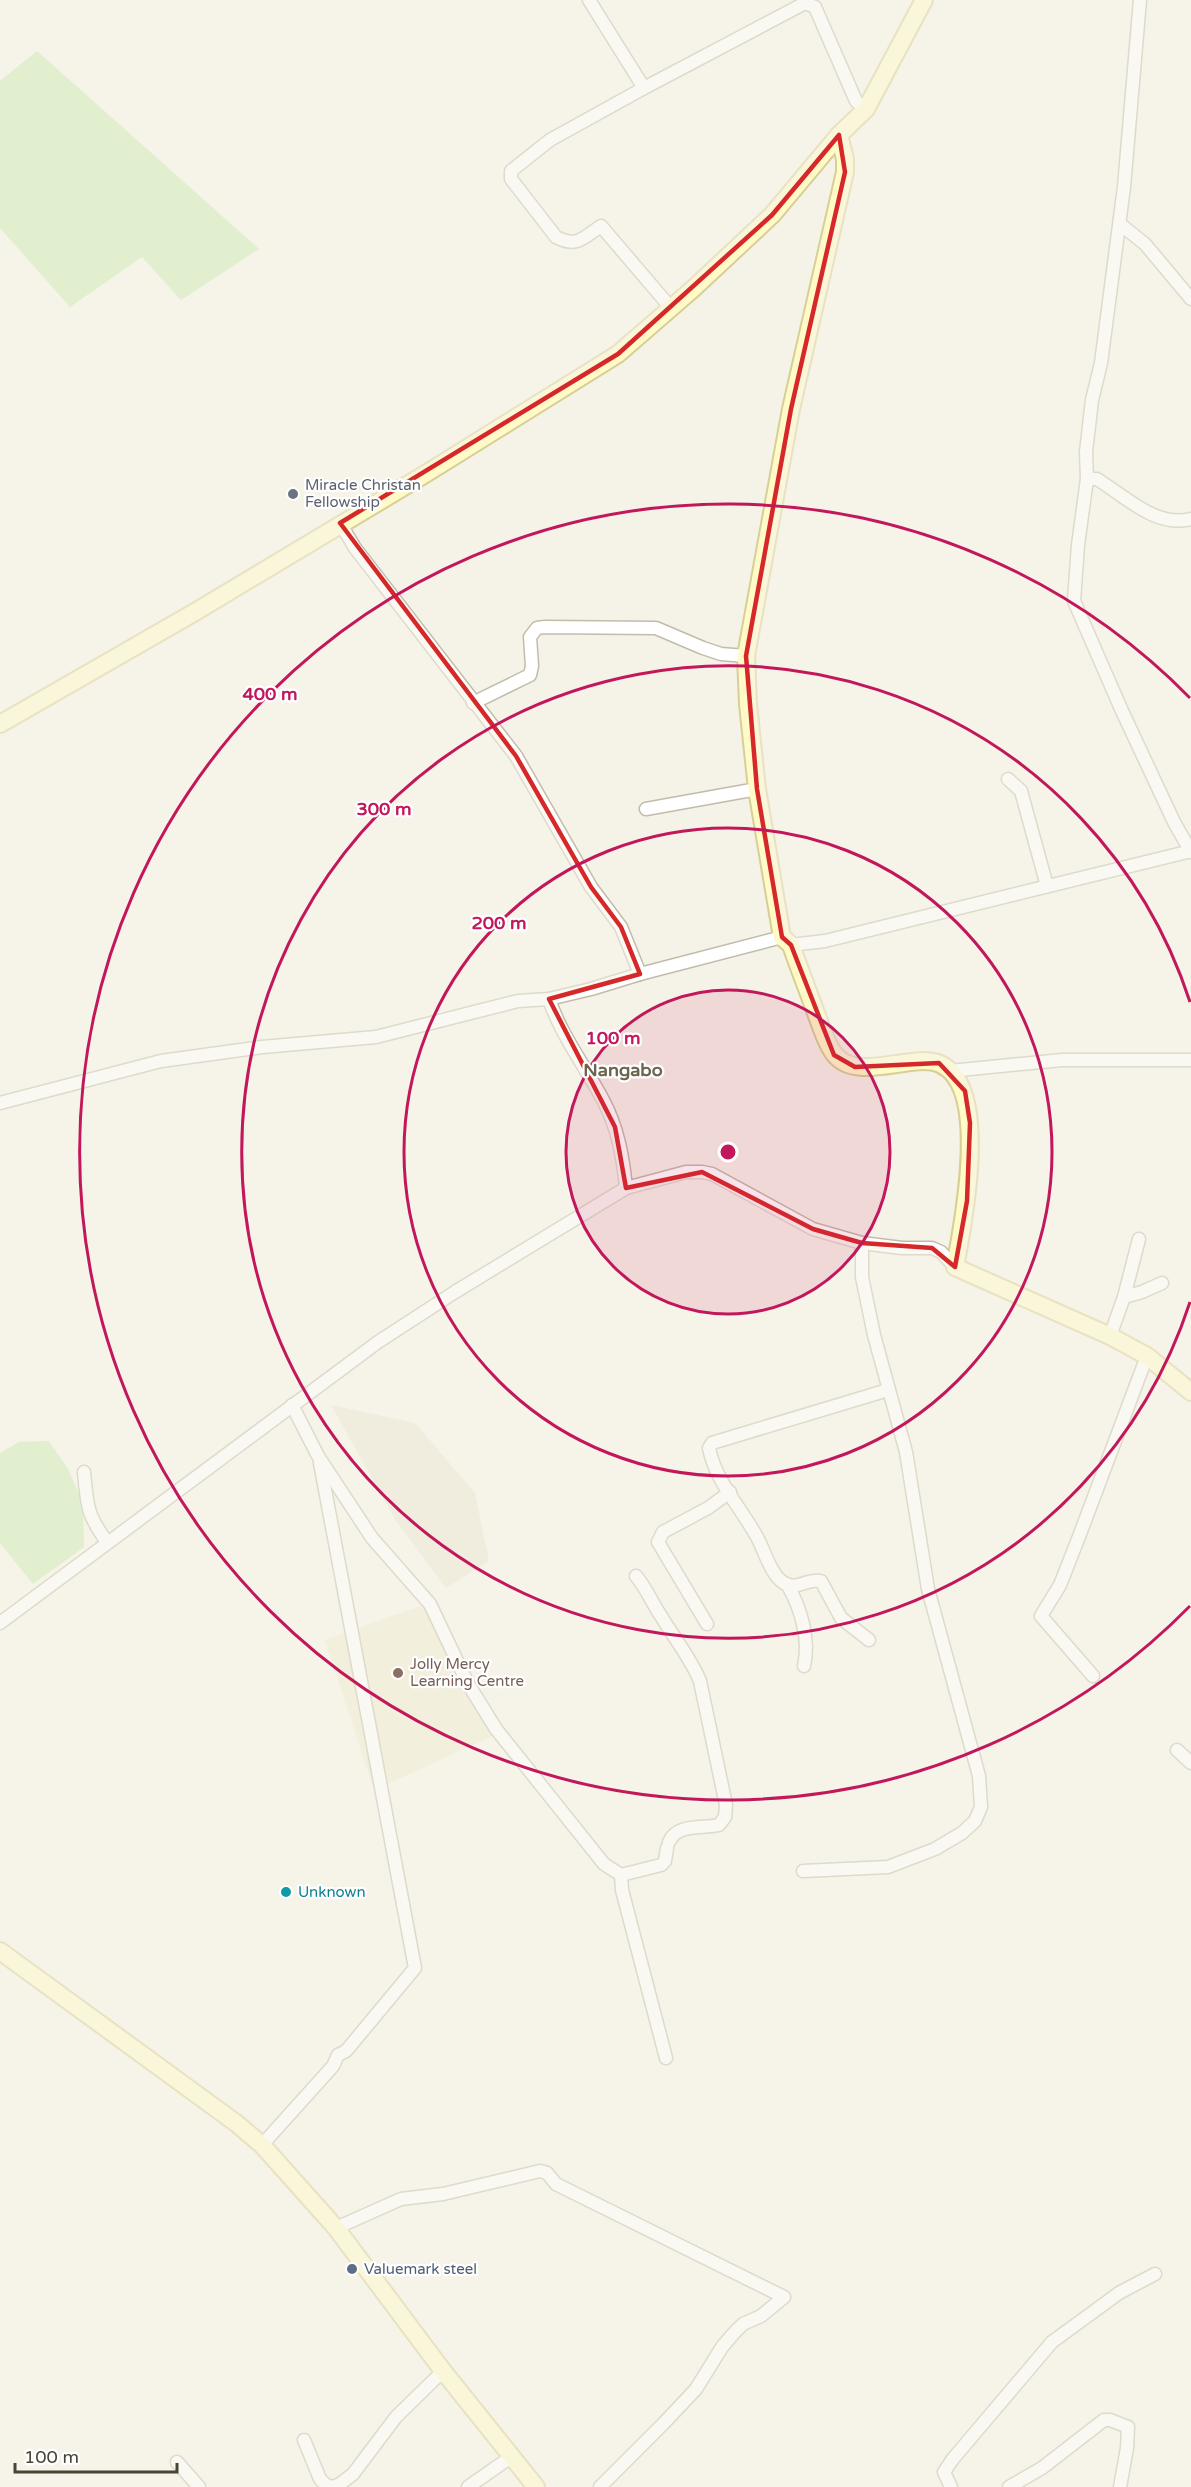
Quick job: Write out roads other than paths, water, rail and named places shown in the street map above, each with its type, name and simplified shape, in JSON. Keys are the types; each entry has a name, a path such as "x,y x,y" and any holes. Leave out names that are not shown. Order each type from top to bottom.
{"street":[{"path":"589,0 644,88"},
{"path":"0,724 195,612 340,523 428,473 618,354 772,215 839,135 866,109 924,0"},
{"path":"0,1103 161,1061 262,1047 376,1037 518,1001 549,999 640,974 787,941 825,941 1191,852 1174,822 1122,711 1074,601 1078,545 1087,479 1086,452 1092,400 1101,363 1120,224 1140,0"},
{"path":"671,308 601,226 576,243 567,243 556,237 511,179 511,171 550,140 805,3 815,7 856,101 866,109"},
{"path":"839,135 845,159 845,172 791,409 746,656 748,704 757,789 787,941 834,1055 855,1067 939,1063 950,1071 964,1091 970,1123 967,1201 955,1267"},
{"path":"1120,224 1145,244 1191,299"},
{"path":"1087,479 1098,479 1155,516 1174,522 1191,519"},
{"path":"340,523 355,548 516,756 591,887 621,927 640,974"},
{"path":"473,703 530,675 532,666 530,637 537,628 656,628 712,651 746,656"},
{"path":"1008,779 1022,791 1047,886"},
{"path":"646,809 757,789"},
{"path":"549,999 559,1023 604,1102 615,1127 622,1150 626,1188"},
{"path":"950,1071 1062,1060 1191,1060"},
{"path":"0,1623 378,1342 626,1188 686,1172 712,1174 813,1229 862,1243 902,1248 932,1248 941,1252 955,1267 1110,1336 1147,1356 1191,1392"},
{"path":"1110,1336 1124,1297 1139,1239"},
{"path":"803,1871 888,1867 913,1859 962,1833 975,1821 981,1807 979,1776 928,1589 906,1452 888,1390 862,1276 862,1243"},
{"path":"1124,1297 1162,1283"},
{"path":"1093,1676 1041,1616 1059,1585 1080,1534 1147,1356"},
{"path":"804,1666 806,1652 799,1610 787,1584 776,1574 730,1492 712,1458 710,1448 712,1443 888,1390"},
{"path":"292,1406 318,1456 372,1538 430,1604 467,1682 496,1729 604,1864 621,1875 661,1865 665,1860 672,1836 681,1830 719,1825 725,1816 726,1805 700,1681 693,1664 659,1614 646,1588 636,1576"},
{"path":"262,2145 333,2066 338,2055 346,2052 415,1968 318,1456"},
{"path":"84,1472 86,1497 92,1522 107,1542"},
{"path":"708,1624 658,1542 663,1532 708,1508 730,1492"},
{"path":"787,1584 792,1586 814,1580 820,1581 841,1618 869,1640"},
{"path":"1177,1750 1191,1763"},
{"path":"621,1875 624,1897 666,2058"},
{"path":"0,1951 227,2116 262,2145 336,2228 443,2371 536,2487"},
{"path":"336,2228 401,2199 450,2192 540,2172 547,2173 556,2184 784,2297 761,2316 743,2324 734,2333 722,2347 696,2388 600,2487"},
{"path":"951,2487 944,2472 951,2460 1052,2342 1119,2293 1155,2274"},
{"path":"304,2440 320,2479 332,2487 340,2484 353,2474 396,2417 443,2371"},
{"path":"1009,2487 1042,2468 1104,2420 1110,2420 1128,2427 1120,2487"},
{"path":"468,2487 512,2457"},
{"path":"177,2462 199,2487"}],"place":[{"name":"Miracle Christan Fellowship","path":"293,494"},
{"name":"Jolly Mercy Learning Centre","path":"398,1673"},
{"name":"Unknown","path":"286,1892"},
{"name":"Valuemark steel","path":"352,2269"}],"district":[{"name":"Nangabo","path":"623,1070"}]}
